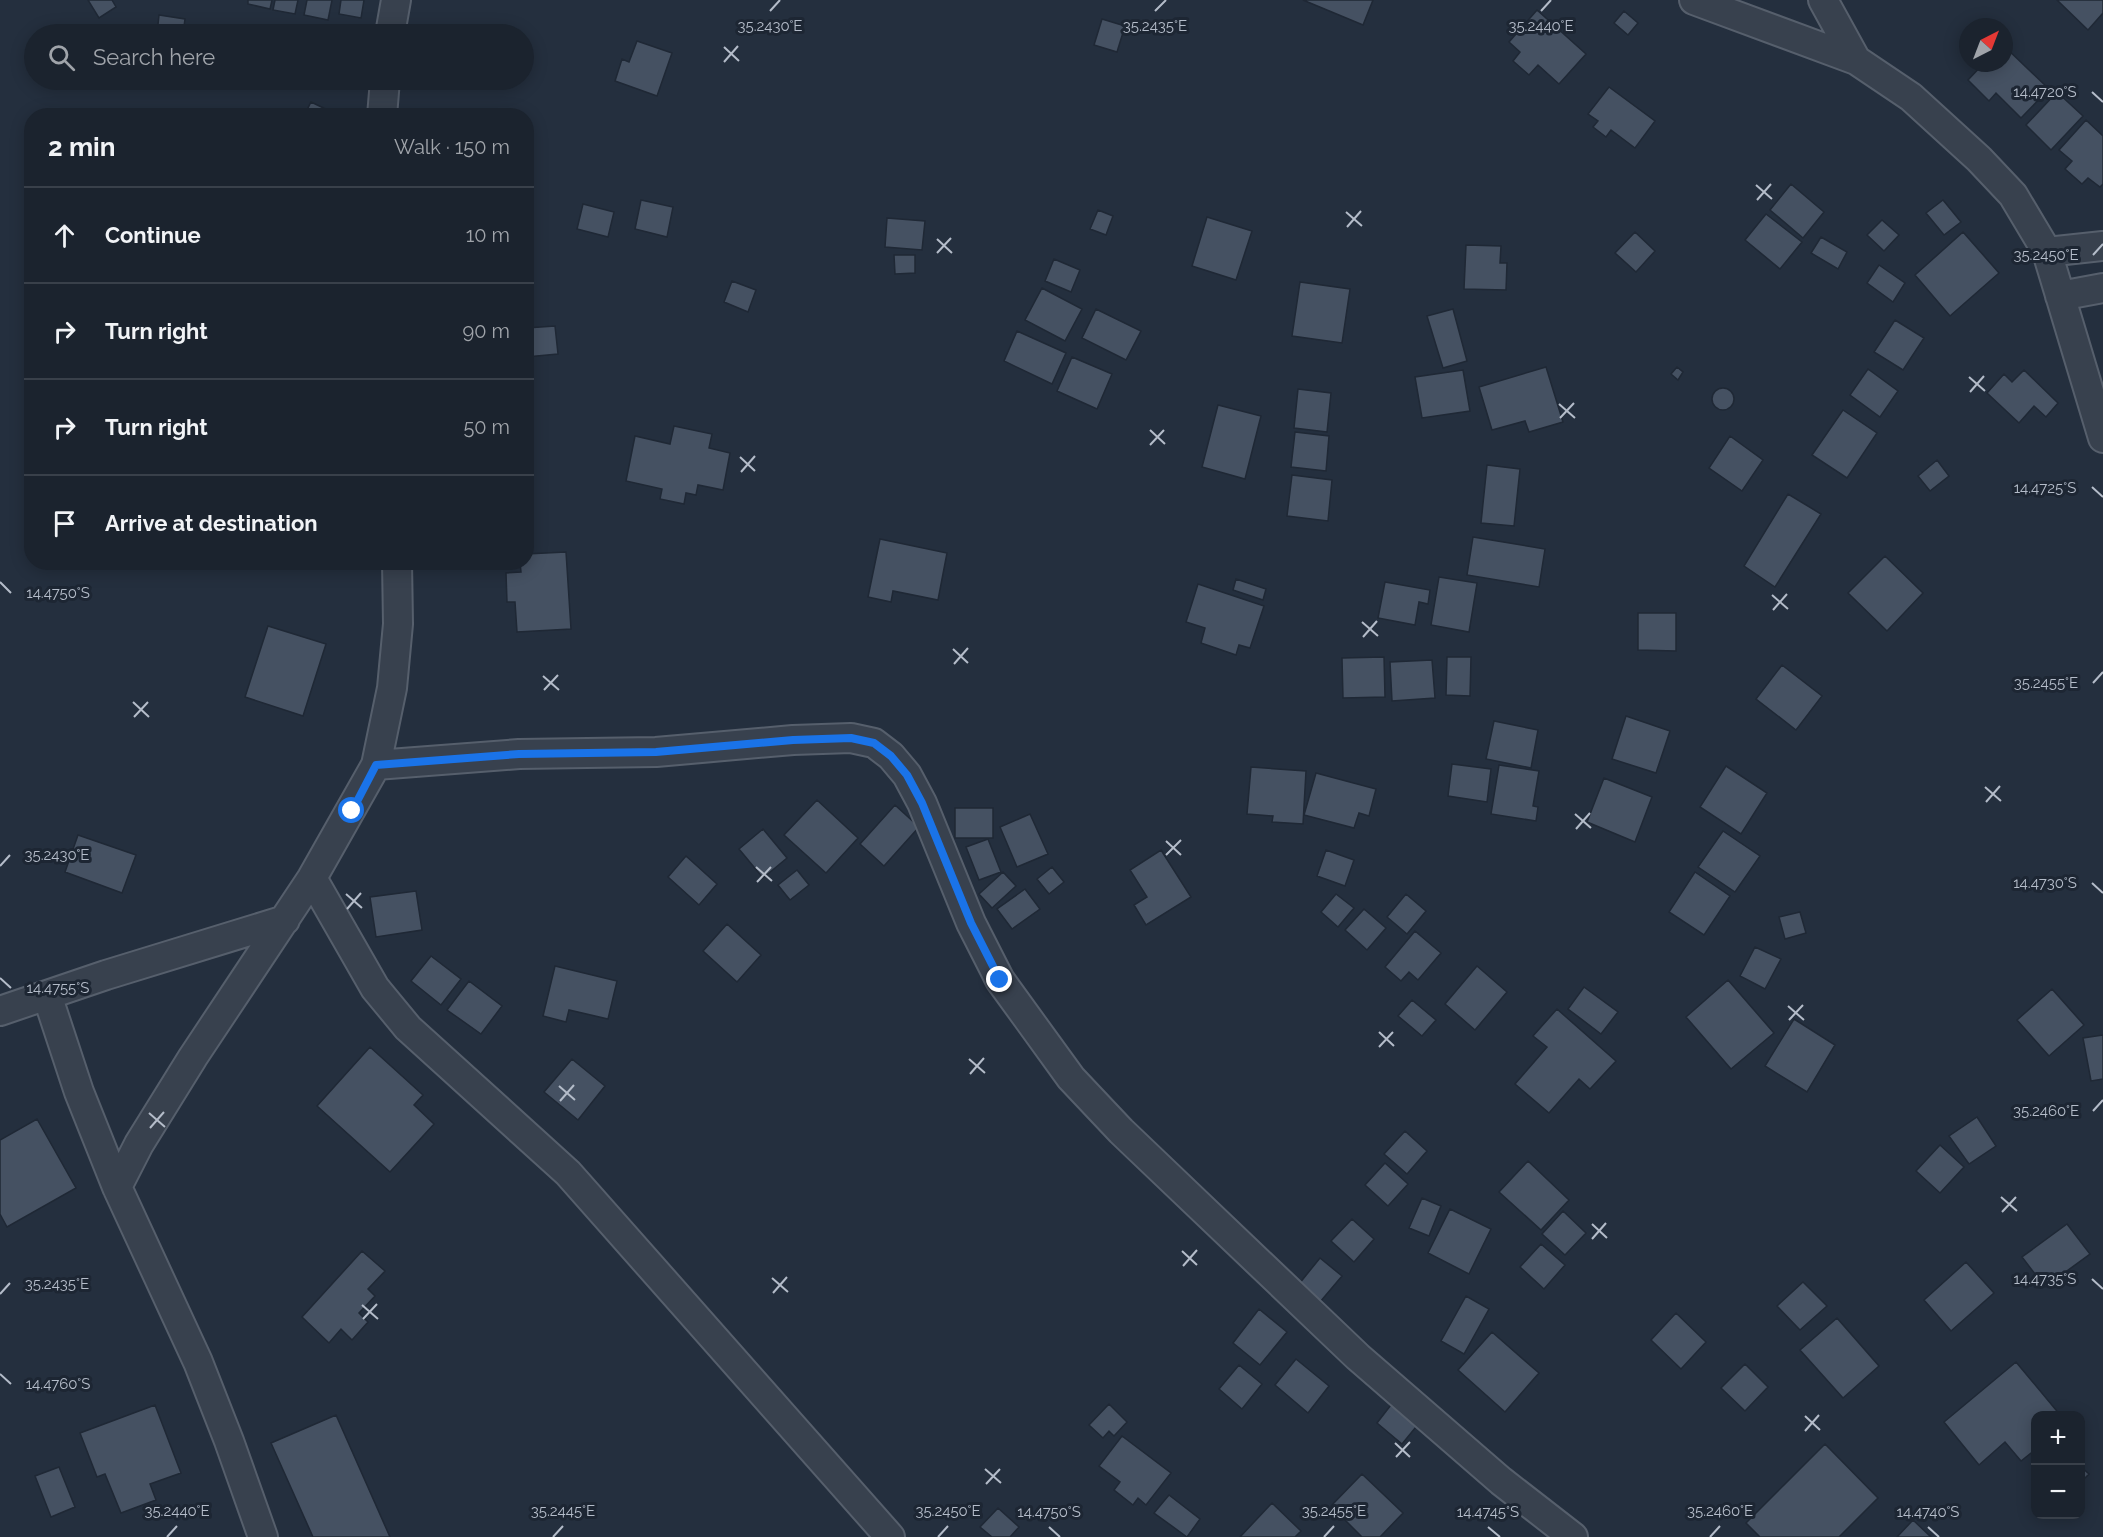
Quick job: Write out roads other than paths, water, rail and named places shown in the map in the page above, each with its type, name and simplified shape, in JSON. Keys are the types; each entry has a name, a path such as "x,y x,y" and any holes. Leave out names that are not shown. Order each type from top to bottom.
{"street":[{"path":"392,24 396,0"},
{"path":"1694,0 1856,60 1911,97 1979,159 2013,195 2047,252 2103,438"},
{"path":"1823,0 1856,60"},
{"path":"383,108 384,90"},
{"path":"2047,252 2103,246"},
{"path":"2060,296 2103,288"},
{"path":"117,1187 139,1144 193,1057 312,879 376,765 392,688 398,624 397,570"},
{"path":"376,765 519,754 656,752 793,740 851,738 874,743 891,756 907,775 922,803 971,923 1000,980 1071,1078 1120,1131 1358,1357 1501,1481 1573,1537"},
{"path":"312,879 375,988 408,1028 568,1173 890,1537"},
{"path":"0,1011 47,994 285,920"},
{"path":"47,994 79,1092 117,1187 198,1362 230,1441 262,1537"}]}
